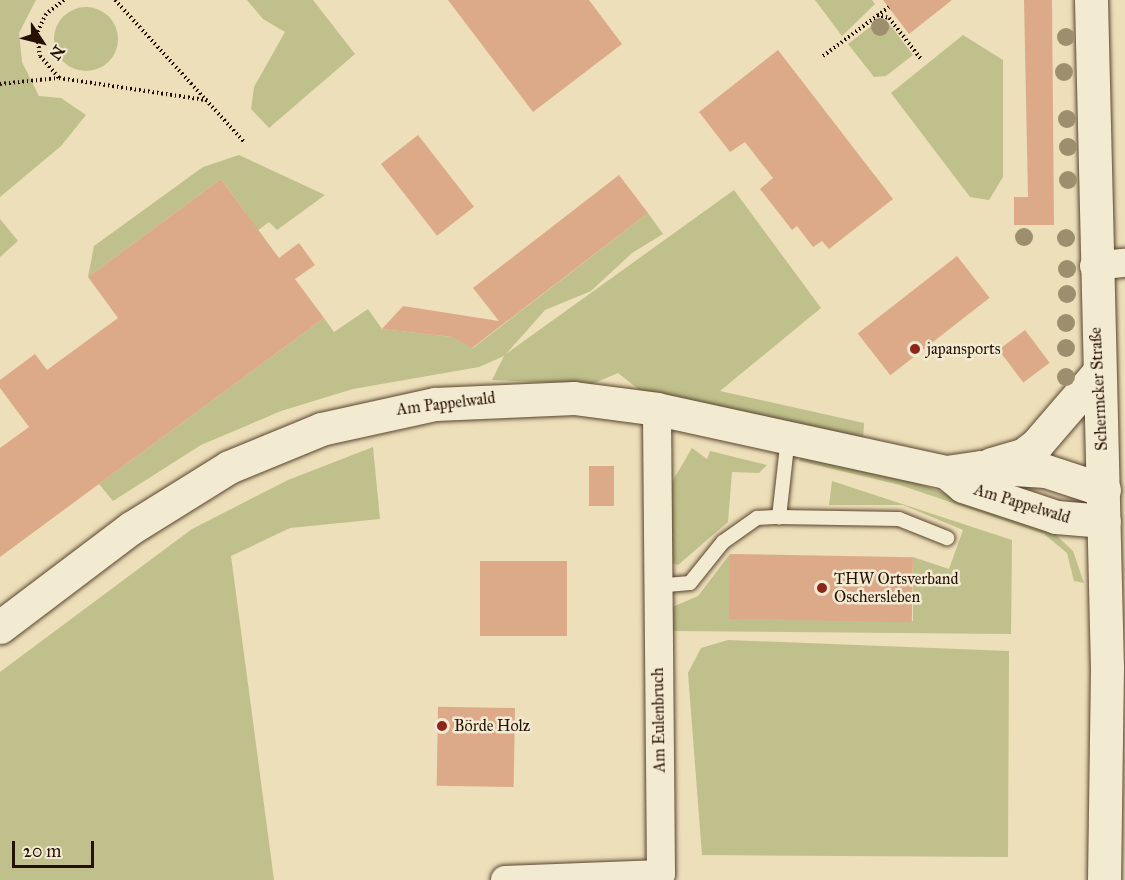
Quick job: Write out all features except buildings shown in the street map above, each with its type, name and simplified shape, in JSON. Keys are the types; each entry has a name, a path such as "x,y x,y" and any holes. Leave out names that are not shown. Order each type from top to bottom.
{"street":[{"name":"Schermcker Straße","path":"1091,0 1109,265 1098,373 1104,505 1106,779 1104,880"},
{"path":"981,467 1023,455 1037,444 1098,373"},
{"name":"Am Pappelwald","path":"0,627 179,497 229,467 321,429 396,410 474,399 574,398 657,409 946,472 981,467 1046,471 1104,505"},
{"name":"Am Eulenbruch","path":"505,880 662,877 656,586 657,409"},
{"name":"Am Pappelwald","path":"946,472 963,486 1056,517 1104,505"}],"lane":[{"path":"779,518 788,437"},
{"path":"656,586 690,583 723,542 757,518 899,519 947,538"}],"path":[{"path":"59,78 40,56 37,33 46,14 64,0"},
{"path":"115,0 245,143"},
{"path":"823,56 889,7"},
{"path":"877,15 889,18 921,59"},
{"path":"0,84 59,78 207,100"}],"green space":[{"path":"0,0 36,0 19,33 22,62 39,96 61,98 86,115 61,146 0,197"},
{"path":"247,0 313,0 355,54 269,128 251,109 254,87 285,32 263,19"},
{"path":"815,0 872,0 875,4 842,36"},
{"path":"86,7 104,13 112,21 118,39 112,57 104,65 86,71 68,65 60,57 54,39 60,21 68,13"},
{"path":"879,20 887,21 913,55 886,76 874,77 848,44"},
{"path":"963,35 1003,60 1003,177 989,200 970,197 891,93"},
{"path":"239,155 325,195 277,230 269,222 149,312 136,295 246,213 221,179 88,277 94,246 203,167"},
{"path":"734,190 821,308 720,391 864,423 863,441 642,392 618,373 592,384 492,380 504,356 479,367 353,389 281,411 201,445 113,501 99,484 324,318 334,332 368,309 382,329 452,337 473,348 648,213 663,234 632,253 591,291 545,310 506,354"},
{"path":"0,219 18,241 0,257"},
{"path":"373,447 380,519 290,528 231,556 274,880 0,880 0,672 192,529 288,480"},
{"path":"692,448 707,459 710,451 767,465 759,473 732,472 728,522 678,565 670,562 669,487"},
{"path":"802,455 902,478 1052,531 1073,551 1084,583 1074,581 1067,553 1044,534 900,485 799,461"},
{"path":"832,481 1012,540 1011,634 671,631 670,608 698,596 730,554 730,619 913,621 913,557 949,569 963,530 903,505 829,505"},
{"path":"728,640 1009,651 1008,857 702,855 688,673 701,648"}],"place":[{"name":"japansports","path":"915,349"},
{"name":"THW Ortsverband Oschersleben","path":"822,588"},
{"name":"Börde Holz","path":"442,726"}]}
